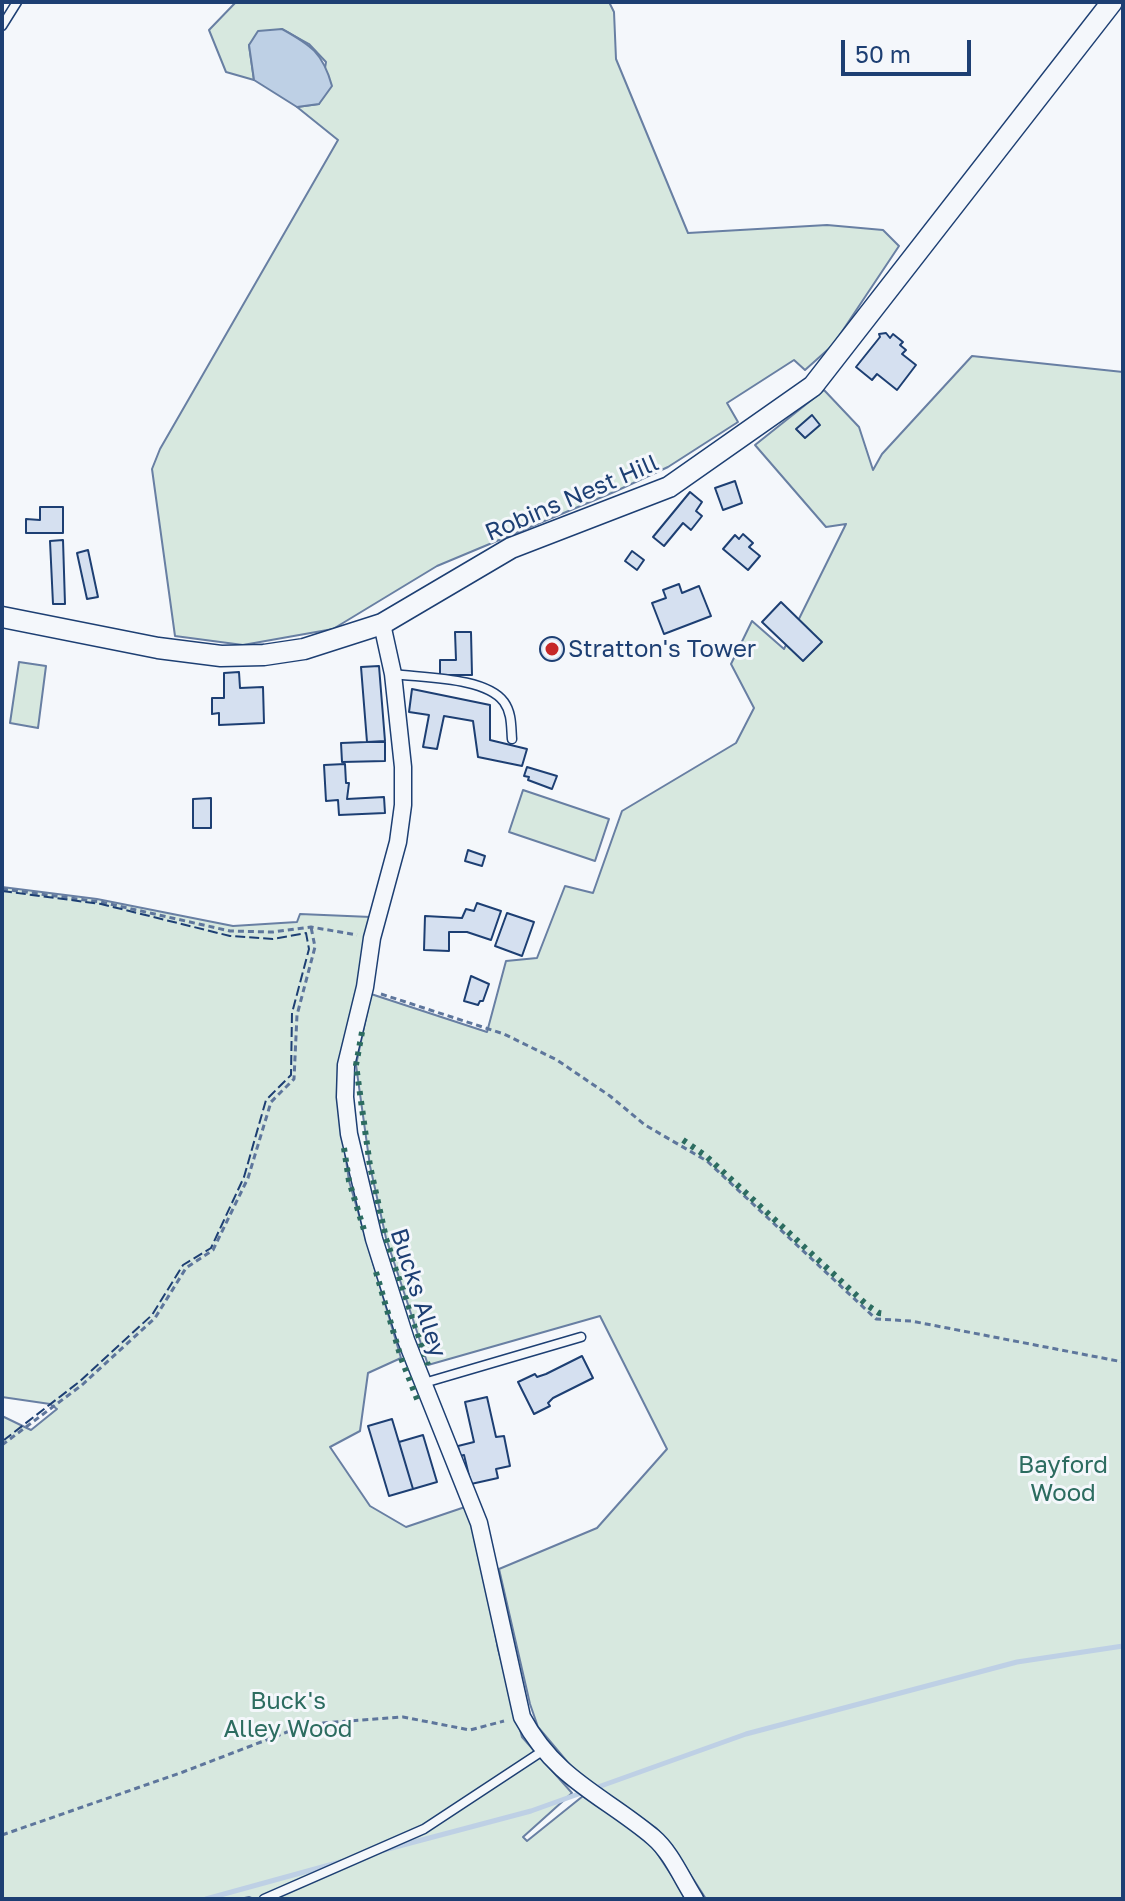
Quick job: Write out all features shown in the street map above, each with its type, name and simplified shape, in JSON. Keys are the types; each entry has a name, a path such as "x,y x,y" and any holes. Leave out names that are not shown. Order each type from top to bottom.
{"street":[{"name":"Robins Nest Hill","path":"2,617 158,648 221,656 264,655 304,649 382,624 511,548 669,487 813,386 1112,2"},
{"name":"Bucks Alley","path":"382,624 393,674 403,767 403,805 398,842 372,938 365,987 346,1065 345,1097 349,1134 374,1239 406,1340 479,1523 522,1717 534,1739 585,1790 656,1839 695,1899"}],"lane":[{"path":"2,26 17,2"},
{"path":"393,674 474,684 490,689 504,702 511,717 512,739"},
{"path":"423,1383 581,1337"},
{"path":"264,1899 424,1829 544,1750"}],"path":[{"path":"2,889 101,902 230,931 273,932 311,927 372,938"},
{"path":"3,1444 82,1385 155,1318 186,1268 213,1250 248,1178 271,1102 294,1079 297,1015 315,947 311,927"},
{"path":"365,987 384,996 504,1034 557,1060 610,1096 645,1125 707,1161 876,1319 911,1321 1123,1362"},
{"path":"2,1835 183,1772 308,1724 403,1717 470,1730 522,1717"}],"green space":[{"path":"236,2 609,2 614,12 616,59 688,233 827,225 883,230 899,246 833,345 805,370 794,360 727,403 738,422 668,467 437,566 333,629 243,645 175,636 152,469 160,449 338,140 297,107 319,104 326,62 309,44 282,29 249,45 254,80 226,72 209,30"},
{"name":"Bayford Wood","path":"972,356 1123,372 1123,1899 706,1899 671,1844 656,1828 575,1771 538,1727 499,1569 597,1528 667,1449 600,1316 428,1365 386,1238 370,1166 356,1065 371,994 487,1032 506,961 537,958 565,886 593,893 622,811 736,743 754,708 731,664 752,621 784,649 846,524 826,527 755,445 824,390 859,427 873,470 882,454"},
{"path":"19,662 46,666 38,728 10,723"},
{"path":"523,790 609,819 595,861 509,832"},
{"name":"Buck's Alley Wood","path":"2,887 97,899 233,926 297,922 300,914 371,917 340,1117 349,1181 401,1358 368,1373 360,1431 330,1447 370,1506 406,1527 465,1507 478,1538 498,1649 522,1737 572,1793 523,1837 527,1841 583,1796 649,1841 687,1899 2,1899 2,1416 31,1430 57,1409 50,1404 2,1397"}],"water":[{"path":"282,29 308,45 324,65 332,86 319,104 297,107 254,80 249,45 258,31"}],"building":[{"path":"886,333 890,338 893,334 903,342 900,345 906,350 902,354 916,365 897,390 877,374 872,380 856,367 880,337 879,334"},
{"path":"812,415 820,425 805,438 796,429"},
{"path":"735,481 742,503 723,510 715,488"},
{"path":"690,492 702,502 696,511 702,516 691,530 683,523 664,546 653,537"},
{"path":"40,507 63,507 63,533 26,533 26,519 40,520"},
{"path":"743,534 753,543 749,547 760,556 748,570 723,549 735,535 739,539"},
{"path":"63,540 65,604 53,604 50,541"},
{"path":"88,550 98,597 87,599 77,553"},
{"path":"632,551 644,560 637,570 625,561"},
{"path":"679,584 682,593 699,586 711,616 664,634 652,603 666,598 663,590"},
{"path":"781,602 822,642 803,661 762,622"},
{"path":"455,632 471,632 472,675 440,675 440,660 456,660"},
{"name":"Stratton's Tower","path":"552,637 563,644 564,649 557,660 552,661 541,654 540,649 547,638"},
{"path":"379,666 385,741 367,742 361,667"},
{"path":"239,672 240,688 263,687 264,723 219,725 219,713 212,714 212,698 224,698 224,673"},
{"path":"412,689 490,705 490,740 527,749 522,766 478,757 473,721 444,716 437,749 423,747 429,715 409,712"},
{"path":"385,742 385,761 342,762 341,743"},
{"path":"345,764 346,783 349,783 347,799 384,797 385,813 339,815 338,800 326,801 324,765"},
{"path":"527,767 557,776 552,789 528,780 529,777 524,776"},
{"path":"211,798 211,828 193,828 193,799"},
{"path":"468,850 485,856 482,866 465,861"},
{"path":"477,903 501,911 491,940 467,932 449,932 449,951 424,950 425,916 462,918 466,909 474,911"},
{"path":"507,913 534,922 522,956 495,946"},
{"path":"471,976 489,984 483,1001 478,1005 464,1001"},
{"path":"582,1356 593,1378 553,1398 548,1403 550,1406 534,1414 518,1382 535,1374 537,1377 546,1374"},
{"path":"487,1397 496,1437 504,1436 510,1466 496,1469 498,1478 471,1484 464,1455 460,1456 458,1446 474,1442 465,1402"},
{"path":"392,1419 413,1489 389,1496 368,1426"},
{"path":"423,1435 437,1482 413,1489 399,1442"}],"waterway":[{"path":"384,1850 531,1811 746,1734 1017,1662 1123,1646"},
{"path":"206,1899 344,1861"}],"hedge":[{"path":"362,1032 356,1065 370,1166 386,1238 428,1365"},
{"path":"683,1140 706,1156 867,1305 887,1314"},
{"path":"344,1148 349,1181 364,1230"},
{"path":"376,1272 401,1358 419,1404"}],"fence":[{"path":"2,891 101,904 230,936 273,939 306,933 309,949 292,1013 291,1075 266,1100 244,1177 211,1248 183,1265 152,1315 79,1382 4,1440"}],"place":[{"name":"Stratton's Tower","path":"552,649"}]}
